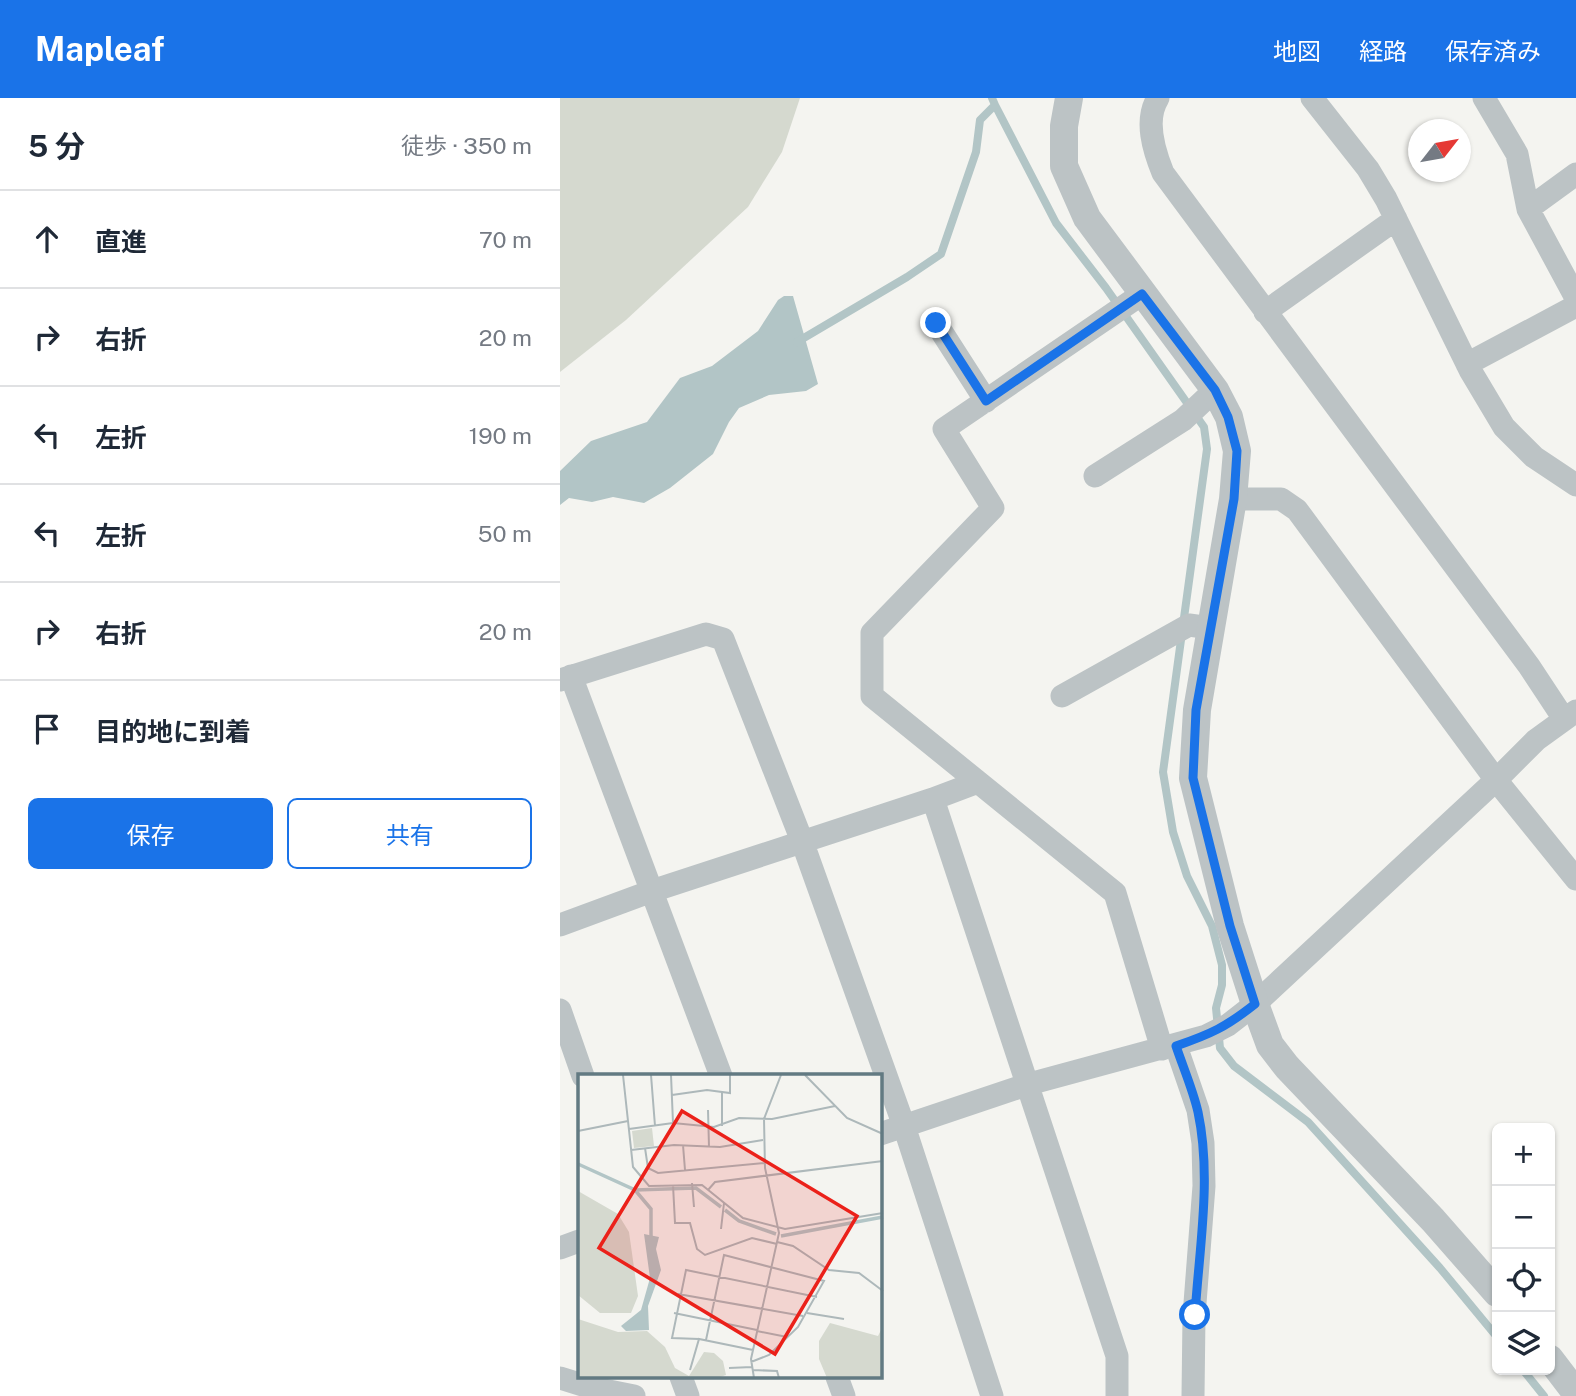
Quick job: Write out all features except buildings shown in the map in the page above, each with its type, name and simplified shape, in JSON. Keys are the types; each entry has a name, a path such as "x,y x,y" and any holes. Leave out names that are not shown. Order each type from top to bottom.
{"street":[{"path":"1069,98 1064,126 1064,166 1087,218 1215,390 1228,417 1237,451 1234,499 1196,710 1193,778 1227,913 1255,1004 1270,1045 1287,1067 1433,1220 1492,1287"},
{"path":"882,1133 1029,1084 1169,1048 1206,1036 1228,1025 1255,1004 1536,740 1570,715 1529,666 1163,173 1155,154 1151,128 1158,98"},
{"path":"1312,98 1368,169 1396,219 1467,364 1504,427 1534,457 1576,485"},
{"path":"1485,98 1517,154 1528,209 1576,298"},
{"path":"1528,209 1576,174"},
{"path":"1265,312 1396,219"},
{"path":"1142,294 944,429 993,508 872,633 872,696 1115,893 1169,1048 1198,1110 1203,1143 1204,1186 1195,1315 1193,1396"},
{"path":"1467,364 1576,306"},
{"path":"936,323 986,401"},
{"path":"1095,477 1183,420 1215,390"},
{"path":"1234,499 1281,499 1297,510 1496,780 1576,879"},
{"path":"1062,696 1189,625 1211,628"},
{"path":"721,1074 652,891 566,678 706,634 723,639 802,841 904,1126 992,1396"},
{"path":"560,925 652,891 978,782"},
{"path":"933,799 1117,1356 1117,1396"},
{"path":"560,1010 582,1074"},
{"path":"560,1248 578,1241"},
{"path":"1555,1365 1576,1392"},
{"path":"560,1378 634,1396"},
{"path":"681,1378 688,1396"},
{"path":"836,1378 844,1396"}],"shaded area":[{"path":"560,98 800,98 782,152 748,207 626,320 560,372"},
{"path":"784,296 793,296 818,384 806,391 769,395 739,408 713,454 670,488 644,503 613,497 592,502 569,498 560,505 560,471 591,441 647,422 680,378 712,366 758,331 778,300"}],"waterway":[{"path":"797,342 941,254 976,152 980,120 995,105 992,98"},
{"path":"995,105 1056,223 1106,288 1204,427 1207,449 1163,772 1173,832 1187,876 1212,926 1222,965 1222,985 1216,1008 1220,1048 1234,1066 1308,1122 1440,1268 1492,1331"},
{"path":"1527,1375 1544,1396"}],"route":[{"path":"936,323 986,401 1142,294 1215,390 1228,417 1237,451 1234,499 1196,710 1193,778 1230,926 1255,1004 1228,1025 1176,1046 1198,1110 1203,1143 1204,1186 1195,1315"}]}
